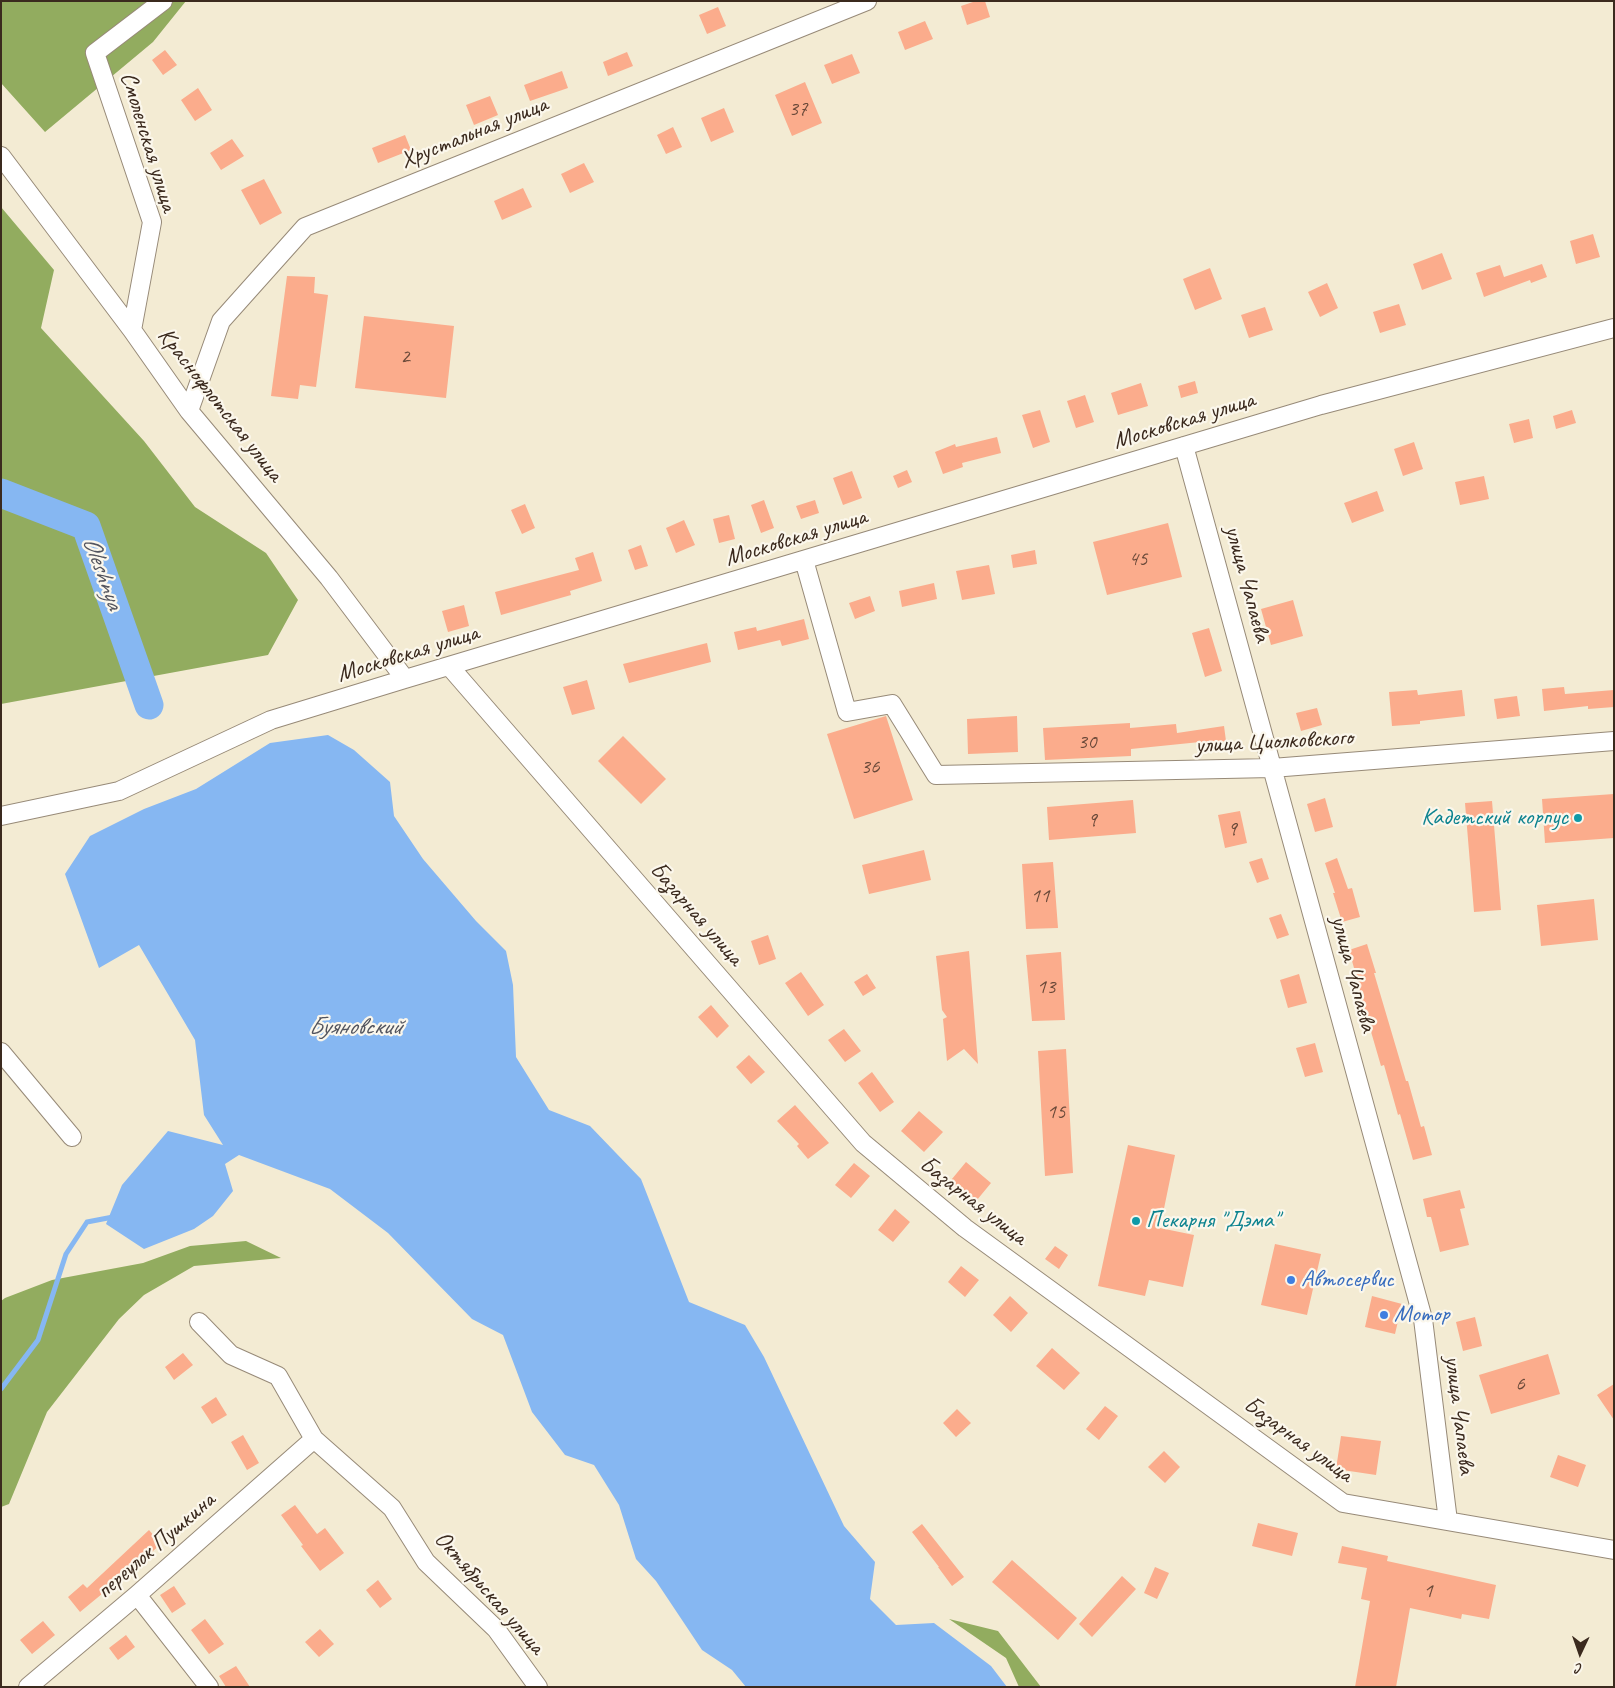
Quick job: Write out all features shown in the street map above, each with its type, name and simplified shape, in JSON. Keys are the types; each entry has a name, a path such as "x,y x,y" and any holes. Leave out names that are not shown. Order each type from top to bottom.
{"street":[{"name":"Смоленская улица","path":"132,330 152,222 95,53 163,1"},
{"name":"Хрустальная улица","path":"189,411 221,321 305,227 867,1"},
{"name":"Краснофлотская улица","path":"1,156 132,330 189,411 329,578 405,679"},
{"name":"Московская улица","path":"1,816 120,791 271,720 405,679 1321,405 1614,328"},
{"name":"улица Чапаева","path":"1184,446 1423,1319 1448,1521"},
{"name":"улица Циолковского","path":"804,560 847,712 892,704 936,775 1272,768 1614,742"},
{"name":"Базарная улица","path":"450,667 863,1143 965,1228 1343,1503 1614,1550"},
{"path":"1,1052 72,1137"},
{"name":"Октябрьская улица","path":"199,1322 231,1355 278,1376 314,1439 392,1508 426,1562 496,1629 538,1687"},
{"name":"переулок Пушкина","path":"28,1687 314,1439"},
{"path":"136,1595 209,1687"}],"green space":[{"path":"1,1 186,1 153,42 45,132 1,83"},
{"path":"1,207 54,270 41,328 144,441 195,507 266,553 298,600 268,655 1,704"},
{"path":"246,1241 281,1258 194,1266 144,1295 119,1319 47,1412 9,1504 1,1507 1,1301 52,1280 143,1263 190,1246"},
{"path":"949,1619 998,1631 1041,1687 1019,1687 1006,1658"}],"water":[{"name":"Буяновский","path":"328,735 354,750 390,782 394,816 423,859 476,921 506,951 513,985 516,1057 549,1110 590,1126 641,1179 689,1302 745,1325 764,1357 844,1526 875,1562 870,1599 896,1625 934,1623 991,1666 1007,1687 746,1687 732,1670 702,1650 656,1581 636,1559 619,1505 594,1465 565,1455 532,1412 503,1335 472,1319 388,1233 330,1189 239,1155 225,1164 233,1191 213,1216 194,1229 144,1249 106,1224 122,1185 168,1131 223,1145 204,1115 195,1040 139,945 99,968 65,874 90,836 144,809 196,789 270,743"}],"building":[{"path":"976,1 985,1 990,17 967,25 961,6"},
{"path":"718,7 726,26 707,34 699,15"},
{"path":"925,21 933,39 905,50 898,32"},
{"path":"165,50 177,65 163,75 152,60"},
{"path":"627,52 633,66 608,76 603,62"},
{"path":"852,54 860,73 832,84 824,65"},
{"path":"562,71 568,88 530,101 524,85"},
{"path":"805,82 822,123 792,136 775,95"},
{"path":"198,88 212,110 195,121 181,100"},
{"path":"490,96 498,115 474,125 466,105"},
{"path":"724,108 734,132 711,142 701,118"},
{"path":"673,127 682,147 666,154 657,135"},
{"path":"405,135 411,150 378,163 372,148"},
{"path":"232,139 244,156 221,170 210,153"},
{"path":"584,163 594,182 570,193 561,174"},
{"path":"264,179 282,213 260,225 241,190"},
{"path":"523,188 532,207 502,220 494,201"},
{"path":"1593,234 1600,257 1576,264 1570,241"},
{"path":"1442,253 1452,279 1422,290 1413,264"},
{"path":"1542,264 1547,277 1531,283 1530,280 1484,297 1476,273 1500,265 1504,277"},
{"path":"1210,268 1222,299 1195,310 1183,279"},
{"path":"287,276 315,277 314,293 328,295 316,387 300,385 298,399 271,396"},
{"path":"1327,283 1338,308 1320,317 1308,292"},
{"path":"1399,304 1406,325 1380,333 1373,312"},
{"path":"1265,307 1273,330 1249,338 1241,315"},
{"path":"364,316 454,326 446,398 355,388"},
{"path":"1195,381 1198,393 1181,398 1178,386"},
{"path":"1141,383 1148,406 1118,415 1111,393"},
{"path":"1085,395 1094,422 1076,428 1067,401"},
{"path":"1040,410 1050,442 1033,448 1022,415"},
{"path":"1572,410 1576,423 1556,429 1553,416"},
{"path":"1529,419 1533,438 1514,443 1509,424"},
{"path":"997,437 1001,453 962,463 963,467 943,474 935,452 955,444 956,447"},
{"path":"1414,442 1423,469 1403,476 1394,449"},
{"path":"907,470 912,482 898,488 893,476"},
{"path":"852,471 862,498 843,505 833,478"},
{"path":"1484,476 1489,499 1460,505 1455,482"},
{"path":"1377,491 1384,511 1352,523 1344,503"},
{"path":"764,500 774,528 761,533 751,505"},
{"path":"815,500 819,513 801,519 796,506"},
{"path":"525,504 535,528 522,534 511,510"},
{"path":"729,515 735,539 719,543 713,519"},
{"path":"684,520 695,545 676,553 666,528"},
{"path":"1168,523 1182,577 1107,595 1093,542"},
{"path":"641,545 648,566 635,570 628,550"},
{"path":"1035,550 1037,564 1013,568 1011,555"},
{"path":"593,552 602,581 570,591 571,595 501,615 495,592 579,570 575,558"},
{"path":"989,565 995,594 962,600 956,571"},
{"path":"934,583 937,599 902,607 899,591"},
{"path":"870,596 875,611 855,619 849,603"},
{"path":"1293,600 1303,636 1271,645 1261,609"},
{"path":"464,605 469,626 448,632 442,611"},
{"path":"804,619 809,639 782,646 780,640 738,650 734,632 756,627 757,631"},
{"path":"1209,628 1222,671 1205,677 1192,633"},
{"path":"707,643 711,662 629,683 623,664"},
{"path":"587,680 595,709 572,715 563,687"},
{"path":"1564,687 1565,694 1614,690 1614,707 1588,709 1588,706 1544,711 1542,689"},
{"path":"1417,690 1418,695 1462,690 1465,716 1420,721 1420,724 1392,726 1389,692"},
{"path":"1517,696 1520,716 1497,719 1494,699"},
{"path":"1317,708 1322,725 1301,731 1296,713"},
{"path":"886,716 913,800 854,819 827,734"},
{"path":"1017,716 1018,752 968,754 967,719"},
{"path":"1130,723 1130,728 1176,724 1177,733 1224,726 1226,741 1201,745 1200,742 1131,749 1131,756 1045,760 1043,728"},
{"path":"623,736 666,779 641,804 598,761"},
{"name":"Кадетский корпус","path":"1614,794 1614,838 1545,843 1542,799"},
{"path":"1325,798 1333,827 1315,832 1307,804"},
{"path":"1133,800 1136,833 1049,840 1047,807"},
{"path":"1492,801 1501,910 1474,912 1465,803"},
{"path":"1240,811 1247,843 1225,848 1218,815"},
{"path":"924,850 931,880 869,894 862,865"},
{"path":"1262,858 1269,879 1257,883 1249,862"},
{"path":"1337,858 1348,889 1352,888 1360,917 1342,922 1325,863"},
{"path":"1053,862 1058,928 1026,929 1022,864"},
{"path":"1594,899 1598,940 1541,946 1537,905"},
{"path":"1281,914 1289,935 1277,939 1269,918"},
{"path":"768,935 776,959 759,965 751,941"},
{"path":"1367,944 1406,1081 1408,1081 1421,1127 1424,1126 1432,1155 1413,1160 1384,1065 1381,1066 1349,950"},
{"path":"969,951 978,1064 964,1049 947,1061 943,1019 947,1017 942,1010 936,956"},
{"path":"1061,952 1065,1020 1032,1021 1026,955"},
{"path":"801,972 824,1005 808,1016 785,983"},
{"path":"867,974 876,988 863,996 854,982"},
{"path":"1299,974 1307,1003 1288,1008 1280,980"},
{"path":"711,1005 729,1026 717,1038 698,1017"},
{"path":"844,1029 861,1051 845,1062 828,1040"},
{"path":"1315,1043 1323,1072 1305,1077 1296,1048"},
{"path":"1066,1049 1073,1173 1045,1176 1038,1051"},
{"path":"749,1055 765,1072 751,1084 736,1067"},
{"path":"872,1072 894,1102 880,1112 858,1083"},
{"path":"795,1105 829,1143 808,1159 797,1146 799,1144 777,1121"},
{"path":"919,1111 943,1132 924,1152 901,1131"},
{"name":"Пекарня \"Дэма\"","path":"1128,1145 1175,1155 1160,1228 1194,1235 1183,1287 1149,1280 1145,1296 1098,1286"},
{"path":"966,1162 991,1183 972,1206 947,1185"},
{"path":"854,1163 870,1176 851,1198 835,1185"},
{"path":"1460,1190 1465,1208 1460,1209 1469,1245 1440,1252 1431,1217 1427,1217 1423,1199"},
{"path":"895,1209 910,1222 893,1242 878,1230"},
{"name":"Автосервис","path":"1275,1244 1321,1254 1307,1315 1261,1305"},
{"path":"1055,1246 1068,1255 1059,1269 1045,1259"},
{"path":"961,1266 979,1280 965,1297 948,1282"},
{"path":"1010,1296 1028,1313 1011,1332 993,1315"},
{"name":"Мотор","path":"1372,1296 1402,1304 1395,1334 1365,1327"},
{"path":"1475,1317 1482,1346 1463,1351 1456,1322"},
{"path":"1052,1348 1080,1373 1064,1390 1036,1366"},
{"path":"183,1353 193,1365 174,1380 165,1367"},
{"path":"1548,1354 1560,1394 1491,1414 1479,1375"},
{"path":"1614,1384 1614,1420 1597,1395"},
{"path":"216,1397 227,1415 212,1424 201,1407"},
{"path":"1105,1406 1118,1416 1099,1440 1086,1429"},
{"path":"957,1409 971,1423 956,1437 943,1423"},
{"path":"243,1435 259,1463 247,1470 231,1442"},
{"path":"1341,1436 1381,1441 1376,1475 1336,1469"},
{"path":"1164,1451 1180,1467 1165,1483 1148,1467"},
{"path":"1558,1455 1586,1465 1578,1487 1550,1477"},
{"path":"295,1505 317,1534 325,1528 344,1553 320,1571 281,1515"},
{"path":"1258,1523 1298,1533 1292,1556 1252,1546"},
{"path":"922,1524 964,1577 952,1586 912,1532"},
{"path":"149,1530 161,1544 138,1564 136,1562 80,1612 68,1597 83,1584 87,1588"},
{"path":"1342,1546 1388,1556 1387,1561 1496,1585 1489,1619 1462,1614 1461,1619 1410,1608 1396,1687 1355,1687 1370,1601 1361,1599 1367,1568 1338,1563"},
{"path":"1012,1560 1077,1618 1058,1640 992,1582"},
{"path":"1155,1567 1169,1573 1157,1599 1144,1593"},
{"path":"1122,1576 1136,1589 1092,1637 1079,1624"},
{"path":"378,1580 392,1599 380,1608 366,1590"},
{"path":"174,1586 186,1604 172,1613 160,1595"},
{"path":"205,1619 224,1644 209,1654 191,1630"},
{"path":"43,1621 55,1635 32,1654 20,1640"},
{"path":"320,1629 334,1644 319,1657 305,1642"},
{"path":"126,1635 135,1647 118,1660 109,1648"},
{"path":"236,1666 250,1687 226,1687 219,1676"}],"waterway":[{"name":"Oleshnya","path":"1,493 86,526 149,705"},
{"path":"1,1389 38,1340 66,1254 87,1222 113,1217"}],"place":[{"name":"Кадетский корпус","path":"1578,818"},
{"name":"Пекарня \"Дэма\"","path":"1136,1221"},
{"name":"Автосервис","path":"1291,1280"},
{"name":"Мотор","path":"1384,1315"}]}
